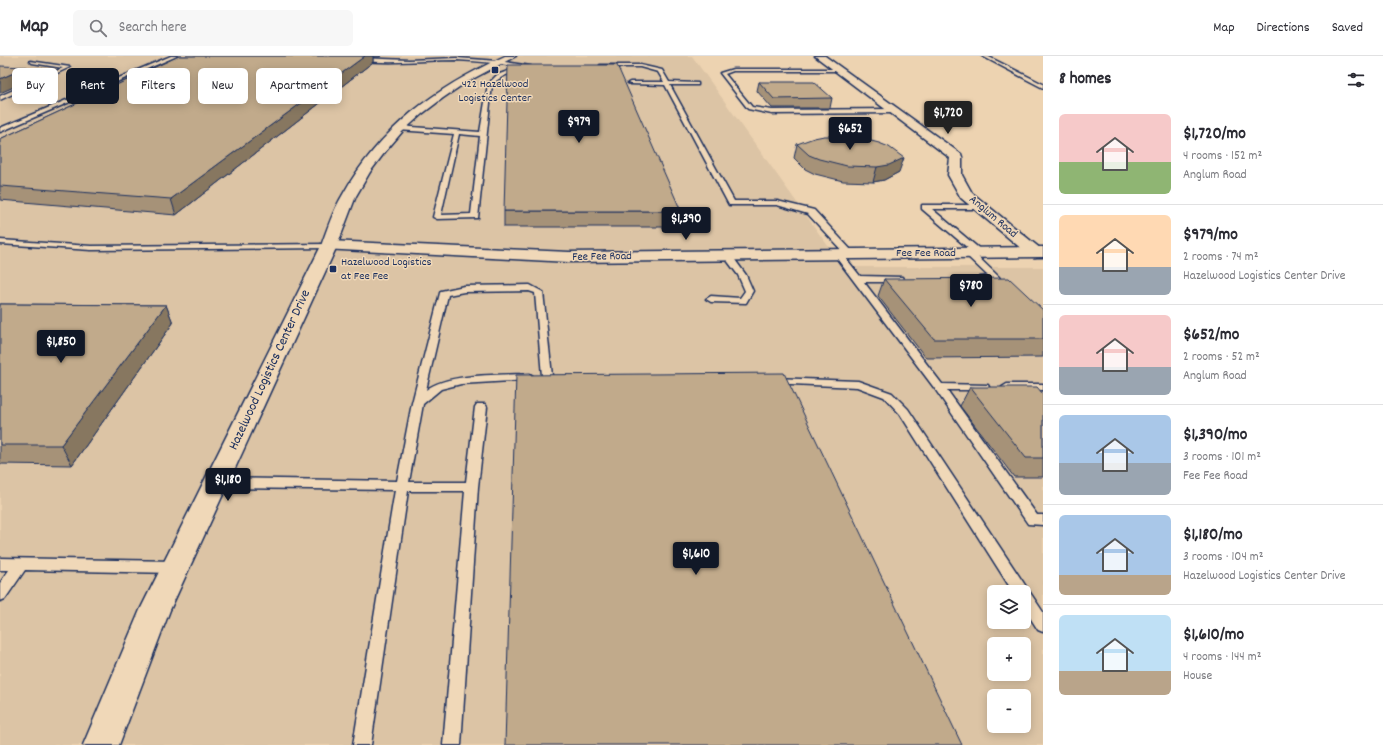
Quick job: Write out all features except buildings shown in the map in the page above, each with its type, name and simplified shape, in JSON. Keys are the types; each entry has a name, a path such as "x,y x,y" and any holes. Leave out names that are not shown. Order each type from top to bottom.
{"street":[{"name":"Hazelwood Logistics Center Drive","path":"102,745 155,610 329,246 349,196 373,160 398,128 429,102 459,82 512,56"},
{"name":"Anglum Road","path":"819,56 956,157 954,175 966,195 1039,252"},
{"name":"Fee Fee Road","path":"329,246 569,257 1039,252"}],"lane":[{"path":"0,130 176,56"},
{"path":"984,56 1043,86"},
{"path":"352,58 409,61 462,58 538,68"},
{"path":"0,98 68,67 32,62"},
{"path":"457,132 437,217 475,216 483,134 490,84 499,76 522,66"},
{"path":"594,66 640,66 660,71 732,203 777,203 811,212 843,253 858,279 939,387 1033,520 1043,520"},
{"path":"838,70 733,70 722,73 750,108 772,112 894,111"},
{"path":"630,83 696,84"},
{"path":"398,128 483,134"},
{"path":"973,279 999,281 974,253 925,207 980,207"},
{"path":"0,242 91,248 329,246"},
{"path":"711,299 743,301 749,291 742,275 727,255"},
{"path":"858,279 904,279"},
{"path":"362,745 402,486 418,403 444,293 464,289 530,288 539,292 546,376"},
{"path":"418,403 436,387 461,380 546,376 562,377"},
{"path":"765,381 858,384 888,396 904,412 1016,585"},
{"path":"939,387 1043,387"},
{"path":"452,745 472,487 481,406"},
{"path":"216,483 472,487"},
{"path":"0,564 176,567"},
{"path":"0,595 21,564"},
{"path":"1031,607 1043,625"}],"shaded area":[{"path":"0,56 692,56 843,267 1043,267 1043,745 0,745"}],"place":[{"name":"422 Hazelwood Logistics Center","path":"495,70"},
{"name":"Hazelwood Logistics at Fee Fee","path":"333,269"}]}
